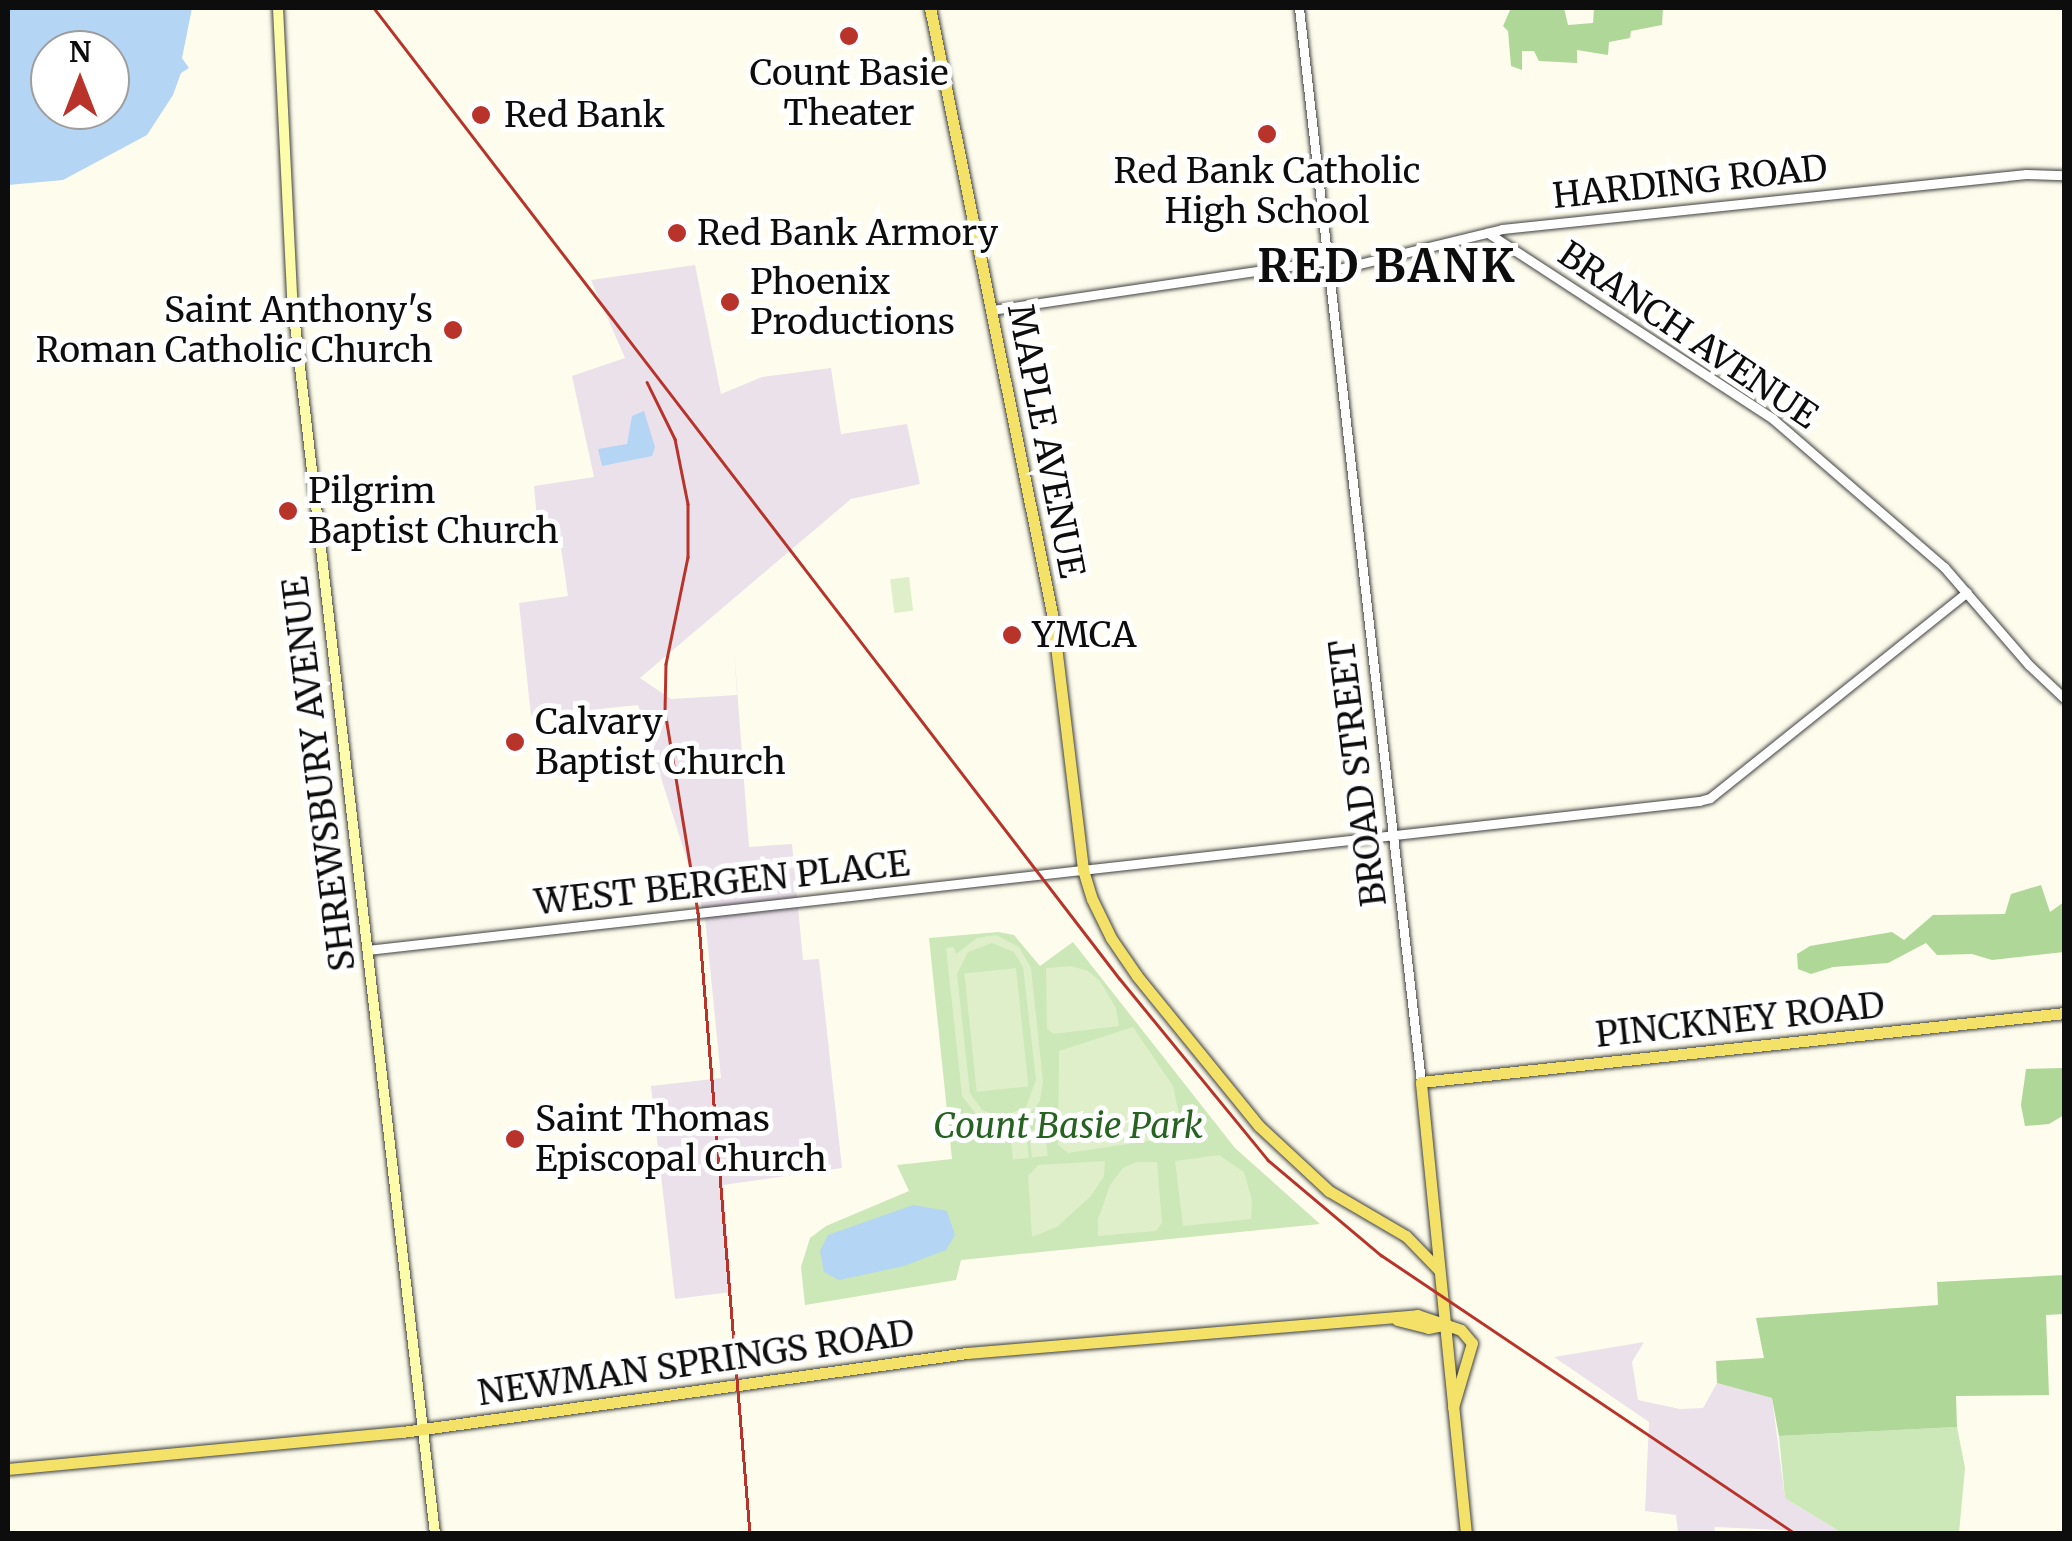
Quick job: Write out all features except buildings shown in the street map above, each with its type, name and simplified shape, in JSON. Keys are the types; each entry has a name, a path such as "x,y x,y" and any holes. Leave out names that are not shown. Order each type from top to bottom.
{"main road":[{"name":"SHREWSBURY AVENUE","path":"278,8 292,298 435,1534"},
{"name":"MAPLE AVENUE","path":"930,8 1055,630 1083,870 1111,938 1236,1100 1329,1191 1406,1236 1440,1270"},
{"name":"PINCKNEY ROAD","path":"1422,1082 2064,1013"},
{"name":"BROAD STREET","path":"1422,1082 1466,1534"},
{"name":"MAPLE AVENUE","path":"1406,1236 1438,1243"},
{"name":"NEWMAN SPRINGS ROAD","path":"8,1469 423,1430 967,1352 1393,1318 1428,1328 1444,1325"},
{"path":"1444,1325 1466,1334 1472,1343 1453,1408"}],"street":[{"name":"BROAD STREET","path":"1299,8 1422,1082"},
{"name":"HARDING ROAD","path":"992,310 1326,267 1488,232 2026,174 2064,175"},
{"name":"BRANCH AVENUE","path":"1488,232 1773,420 1968,592 2029,666 2064,698"},
{"name":"WEST BERGEN PLACE","path":"367,950 1710,798 1968,592"}],"shaded area":[{"path":"695,265 721,394 762,377 831,368 841,434 907,424 920,484 851,499 640,678 671,699 737,695 734,648 749,847 792,844 803,960 819,959 842,1168 723,1185 732,1292 675,1299 651,1086 721,1078 705,917 638,705 531,716 519,603 568,596 560,541 539,542 534,486 594,477 572,376 625,358 591,280"},
{"path":"1644,1342 1632,1362 1638,1400 1680,1409 1703,1408 1717,1383 1772,1398 1785,1498 1842,1533 1715,1527 1714,1533 1678,1533 1676,1515 1645,1511 1649,1422 1554,1357"}],"green space":[{"path":"1511,8 1564,8 1568,25 1593,23 1594,9 1663,8 1662,25 1631,31 1630,38 1609,42 1608,55 1577,50 1577,63 1539,61 1534,51 1522,51 1522,70 1511,66 1508,31 1503,26"},
{"path":"909,577 913,611 894,613 890,579"},
{"path":"2041,885 2050,912 2064,902 2064,952 1992,960 1972,954 1937,955 1926,943 1888,963 1833,967 1811,974 1798,969 1797,954 1810,946 1892,932 1904,940 1933,915 2005,914 2011,894"},
{"name":"Count Basie Park","path":"998,932 1014,935 1040,966 1073,942 1235,1148 1320,1224 961,1260 956,1280 805,1305 801,1267 810,1238 826,1226 909,1191 897,1165 952,1159 929,938"},
{"path":"996,935 1019,947 1031,968 1043,1082 1040,1101 1030,1114 997,1125 979,1118 962,1096 946,948 954,947 956,954 977,938","holes":["992,943 1014,952 1023,967 1036,1080 1026,1107 1001,1117 982,1110 970,1093 957,974 968,952"]},
{"path":"1071,966 1088,971 1100,981 1116,1008 1119,1026 1053,1034 1047,1028 1046,968"},
{"path":"1016,968 1028,1086 977,1092 964,973"},
{"path":"1133,1027 1173,1086 1179,1114 1175,1137 1068,1153 1058,1145 1059,1051"},
{"path":"2064,1068 2064,1115 2049,1124 2025,1126 2021,1105 2026,1069"},
{"path":"1045,1129 1048,1156 1032,1158 1029,1131"},
{"path":"1026,1131 1029,1158 1013,1160 1010,1133"},
{"path":"1219,1155 1244,1172 1252,1200 1251,1219 1183,1226 1175,1161"},
{"path":"1105,1161 1104,1176 1091,1196 1057,1227 1032,1237 1028,1176 1038,1165"},
{"path":"1136,1162 1157,1162 1162,1223 1156,1231 1098,1236 1098,1219 1110,1185 1123,1168"},
{"path":"2064,1275 2064,1314 2046,1315 2049,1395 1956,1396 1957,1427 1779,1436 1772,1398 1717,1383 1716,1361 1764,1358 1756,1318 1938,1305 1937,1282"},
{"path":"1957,1427 1965,1468 1959,1533 1842,1533 1785,1498 1779,1436"}],"water":[{"path":"8,8 192,8 182,58 189,68 181,73 173,95 147,135 63,180 8,185"},
{"path":"644,411 655,447 652,456 602,466 598,449 627,444 632,416"},
{"path":"913,1205 947,1211 955,1235 946,1250 904,1266 839,1280 824,1272 820,1251 828,1235"}],"railway":[{"path":"374,8 1120,979 1268,1160 1381,1255 1796,1534"},
{"path":"647,382 675,439 688,504 688,557 666,664 665,711 698,913 750,1534"}],"place":[{"name":"Count Basie Theater","path":"849,36"},
{"name":"Red Bank","path":"481,115"},
{"name":"Red Bank Catholic High School","path":"1267,134"},
{"name":"Red Bank Armory","path":"677,233"},
{"name":"Phoenix Productions","path":"730,302"},
{"name":"Saint Anthony's Roman Catholic Church","path":"453,330"},
{"name":"Pilgrim Baptist Church","path":"288,511"},
{"name":"YMCA","path":"1012,635"},
{"name":"Calvary Baptist Church","path":"515,742"},
{"name":"Saint Thomas Episcopal Church","path":"515,1139"}],"district":[{"name":"RED BANK","path":"1387,267"}]}
